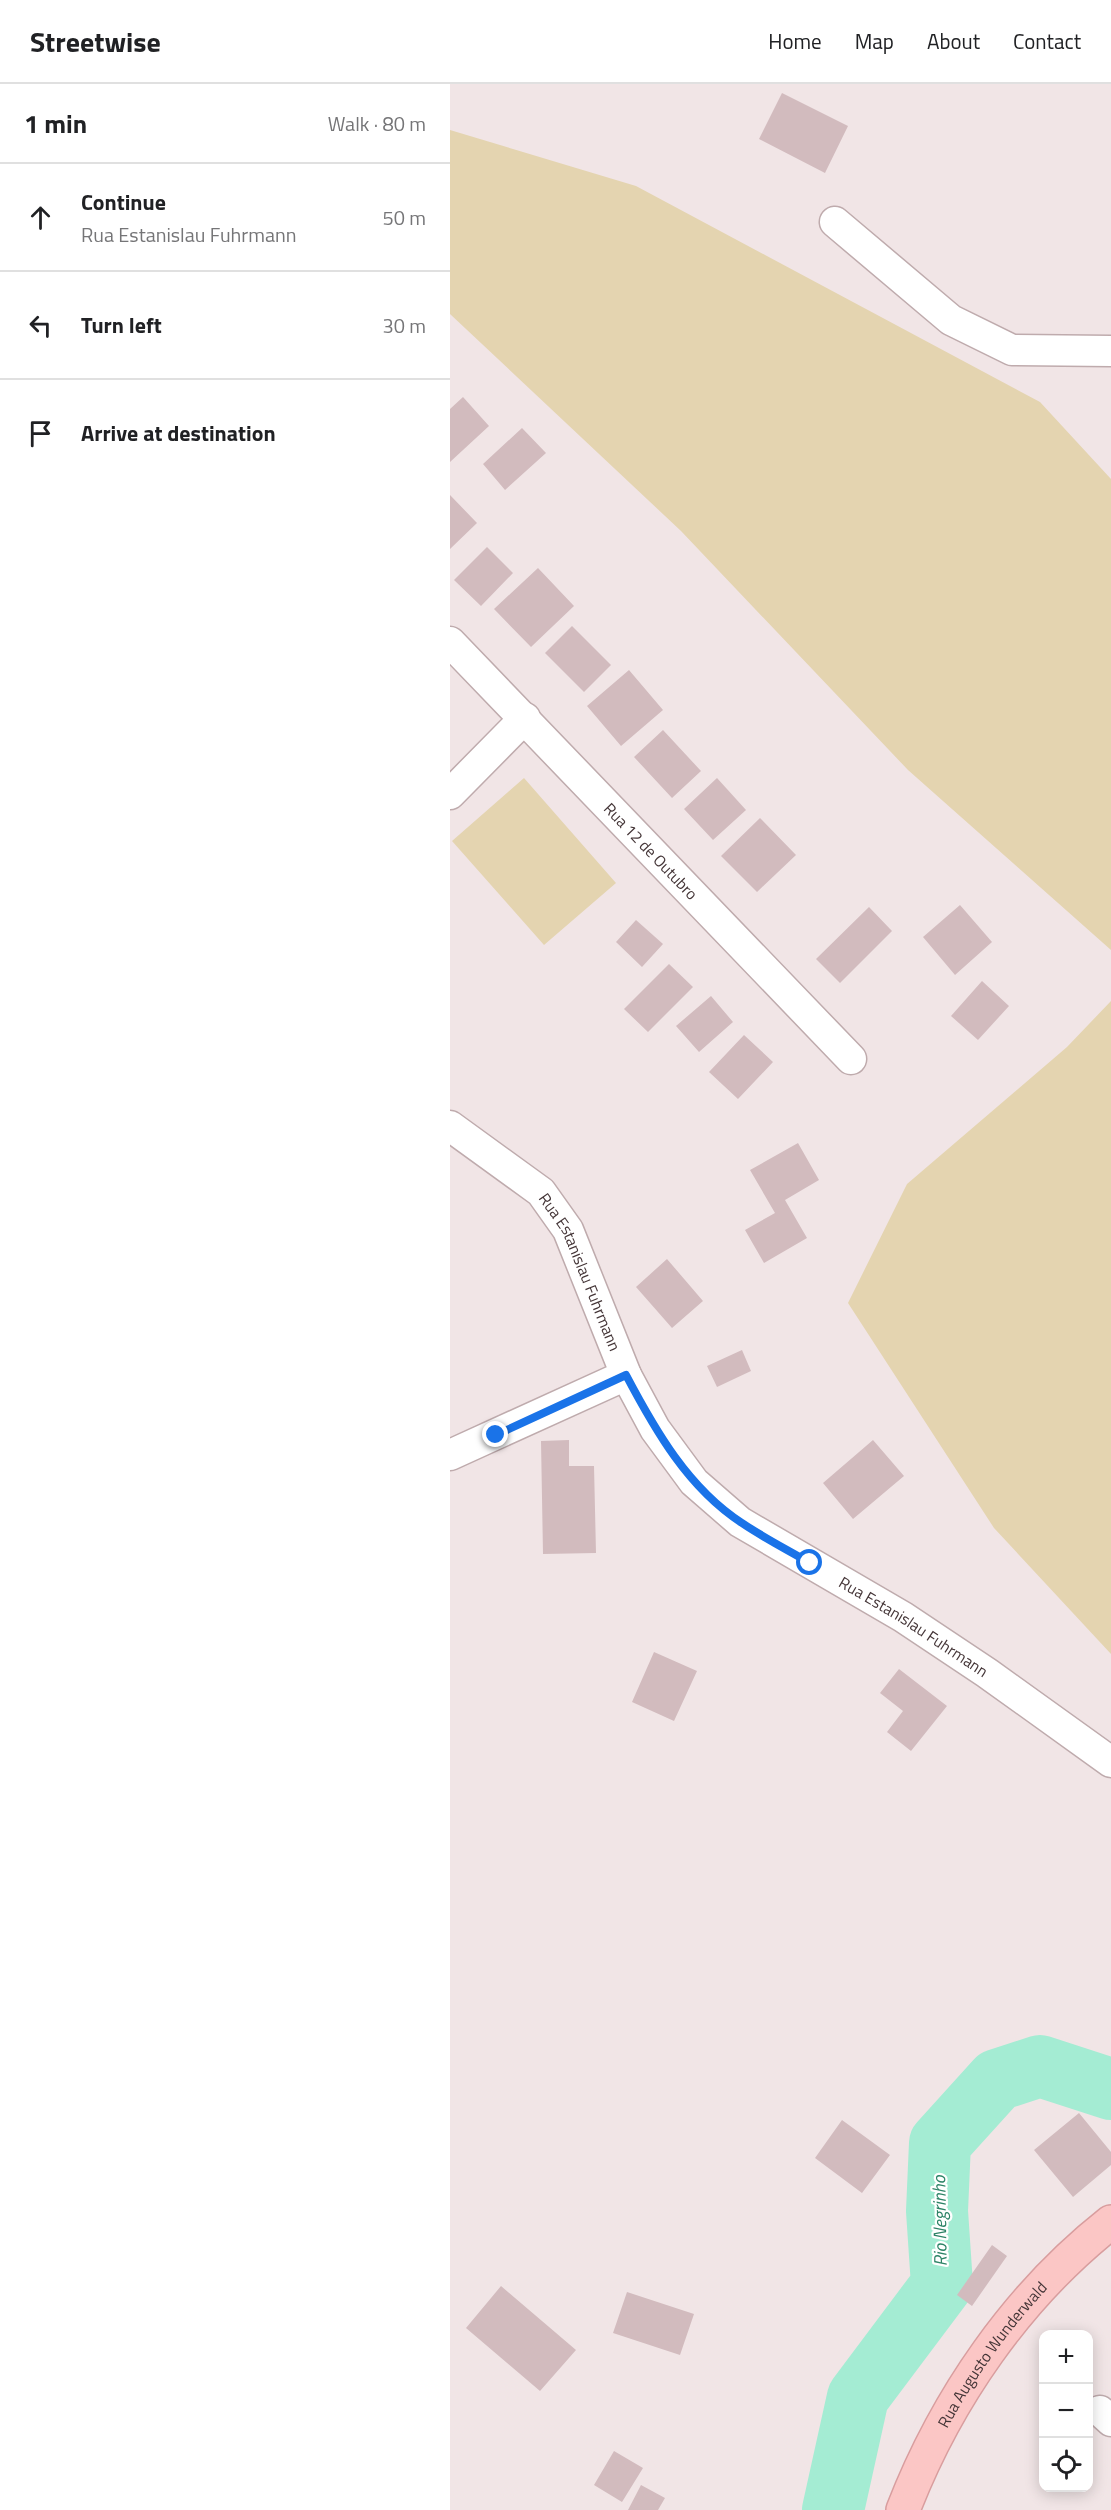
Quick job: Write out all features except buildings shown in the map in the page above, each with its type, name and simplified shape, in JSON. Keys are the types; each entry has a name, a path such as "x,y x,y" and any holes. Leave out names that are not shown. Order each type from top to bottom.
{"main road":[{"name":"Rua Augusto Wunderwald","path":"903,2510 938,2434 976,2367 1034,2294 1111,2222"}],"street":[{"path":"835,222 951,320 1012,350 1087,353 1111,351"},
{"name":"Rua 12 de Outubro","path":"450,642 851,1059"},
{"path":"450,794 525,718"},
{"name":"Rua Estanislau Fuhrmann","path":"450,1125 541,1192 568,1230 626,1375 655,1429 694,1482 740,1522 903,1617 987,1673 1111,1762"},
{"path":"450,1455 626,1375"}],"shaded area":[{"path":"450,130 636,186 1040,402 1111,479 1111,950 908,770 681,531 450,314"},
{"path":"524,778 616,883 544,945 452,841"},
{"path":"1111,1001 1111,1654 994,1528 848,1303 907,1184 1067,1047"}],"waterway":[{"name":"Rio Negrinho","path":"833,2510 858,2397 942,2285 937,2211 940,2143 997,2080 1040,2066 1111,2089"}],"route":[{"path":"496,1435 626,1375 655,1429 694,1482 740,1522 810,1563"}]}
